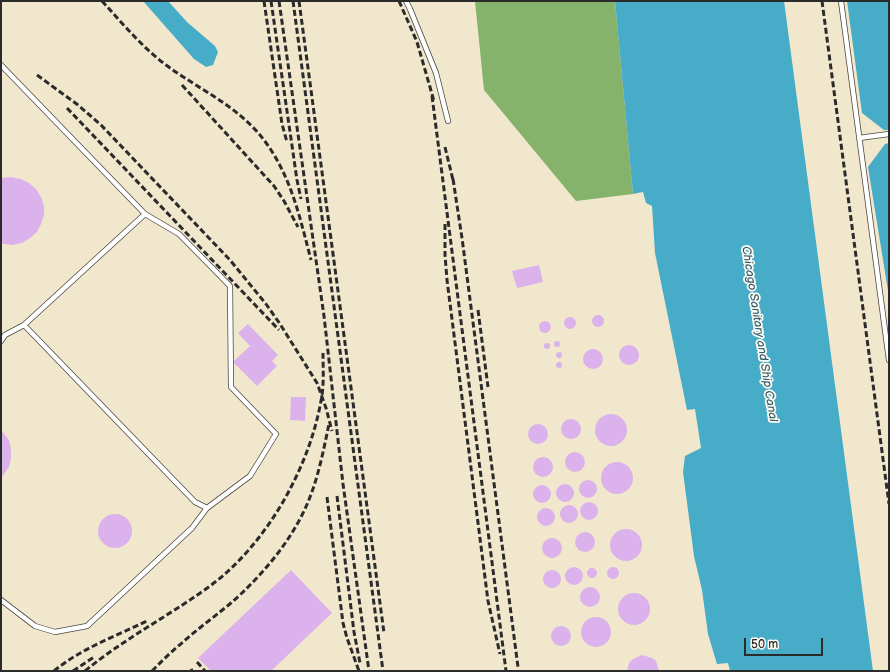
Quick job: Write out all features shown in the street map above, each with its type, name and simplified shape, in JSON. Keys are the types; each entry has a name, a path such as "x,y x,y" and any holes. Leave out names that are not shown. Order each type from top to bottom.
{"lane":[{"path":"406,1 436,73 448,121"},
{"path":"841,1 889,360"},
{"path":"1,65 145,214 179,234 230,286 231,387 276,434 250,476 207,508 192,528 86,626 55,632 35,626 1,600"},
{"path":"859,138 889,134"},
{"path":"1,341 5,335 24,325 145,214"},
{"path":"24,325 195,502 207,508"},
{"path":"1,331 5,335"}],"green space":[{"path":"475,1 615,1 633,194 576,201 484,90"}],"water":[{"path":"143,1 168,1 187,22 215,46 218,52 213,65 206,67 194,59"},
{"name":"Chicago Sanitary and Ship Canal","path":"615,1 784,1 873,671 730,671 728,663 717,664 708,634 702,590 694,556 683,472 685,456 701,448 695,409 687,410 655,253 652,206 646,203 643,192 633,194"},
{"path":"847,1 889,1 889,130 884,130 862,113"},
{"path":"889,143 889,297 868,167 885,144"}],"building":[{"path":"11,177 21,179 36,189 44,206 44,215 37,232 22,243 13,245 1,243 1,178"},
{"path":"539,265 543,282 517,288 512,271"},
{"path":"598,315 602,317 604,321 602,325 598,327 594,325 592,321 594,317"},
{"path":"570,317 574,319 576,323 574,327 570,329 566,327 564,323 566,319"},
{"path":"545,321 549,323 551,327 549,331 545,333 541,331 539,327 541,323"},
{"path":"248,324 278,355 272,361 277,366 257,386 233,362 250,346 238,333"},
{"path":"557,341 560,344 557,347 554,344"},
{"path":"547,343 550,346 547,349 544,346"},
{"path":"629,345 636,348 639,355 636,362 629,365 622,362 619,355 622,348"},
{"path":"593,349 600,352 603,359 600,366 593,369 586,366 583,359 586,352"},
{"path":"559,352 562,355 559,358 556,355"},
{"path":"559,362 562,365 559,368 556,365"},
{"path":"291,397 306,397 305,421 290,420"},
{"path":"608,414 614,414 624,421 627,430 626,436 620,443 614,446 608,446 598,439 595,433 595,427 602,417"},
{"path":"571,419 578,422 581,429 578,436 571,439 564,436 561,429 564,422"},
{"path":"538,424 545,427 548,434 545,441 538,444 531,441 528,434 531,427"},
{"path":"1,430 9,440 11,458 9,467 1,478"},
{"path":"575,452 582,455 585,462 582,469 575,472 568,469 565,462 568,455"},
{"path":"543,457 550,460 553,467 550,474 543,477 536,474 533,467 536,460"},
{"path":"614,462 620,462 630,469 633,478 632,484 626,491 620,494 614,494 604,487 601,481 601,475 608,465"},
{"path":"588,480 594,483 597,489 594,495 588,498 582,495 579,489 582,483"},
{"path":"565,484 571,487 574,493 571,499 565,502 559,499 556,493 559,487"},
{"path":"542,485 548,488 551,494 548,500 542,503 536,500 533,494 536,488"},
{"path":"589,502 595,505 598,511 595,517 589,520 583,517 580,511 583,505"},
{"path":"569,505 575,508 578,514 575,520 569,523 563,520 560,514 563,508"},
{"path":"546,508 552,511 555,517 552,523 546,526 540,523 537,517 540,511"},
{"path":"115,514 127,519 132,531 127,543 115,548 103,543 98,531 103,519"},
{"path":"623,529 629,529 639,536 642,545 641,551 635,558 629,561 623,561 613,554 610,548 610,542 617,532"},
{"path":"585,532 592,535 595,542 592,549 585,552 578,549 575,542 578,535"},
{"path":"552,538 559,541 562,548 559,555 552,558 545,555 542,548 545,541"},
{"path":"574,567 580,570 583,576 580,582 574,585 568,582 565,576 568,570"},
{"path":"611,567 615,567 619,573 615,579 611,579 607,575 607,571"},
{"path":"590,568 594,568 596,569 596,577 590,578 587,575 587,571"},
{"path":"291,570 332,613 271,671 211,671 198,658"},
{"path":"552,570 558,573 561,579 558,585 552,588 546,585 543,579 546,573"},
{"path":"590,587 597,590 600,597 597,604 590,607 583,604 580,597 583,590"},
{"path":"631,593 637,593 647,600 650,609 649,615 643,622 637,625 631,625 621,618 618,612 618,606 625,596"},
{"path":"596,617 607,621 611,632 607,643 596,647 585,643 581,632 585,621"},
{"path":"561,626 568,629 571,636 568,643 561,646 554,643 551,636 554,629"},
{"path":"642,655 656,661 659,671 627,671 629,663 633,659"}],"railway":[{"path":"102,1 132,34 157,58 180,75 223,102 249,123 260,135 279,163 291,190 300,217 311,260"},
{"path":"264,1 282,124 287,142"},
{"path":"271,1 301,199"},
{"path":"279,1 324,316 343,484 369,671"},
{"path":"293,1 383,671"},
{"path":"299,1 384,633"},
{"path":"399,1 417,42 434,101"},
{"path":"822,1 889,504"},
{"path":"37,75 78,105 101,125 230,260 266,304 317,383 332,431"},
{"path":"182,85 274,186 298,227"},
{"path":"432,96 506,671"},
{"path":"67,108 279,330"},
{"path":"445,147 454,184"},
{"path":"453,179 518,667"},
{"path":"445,224 447,280 488,601 500,654"},
{"path":"478,310 488,387"},
{"path":"85,671 116,648 210,586 231,569 268,526 297,476 308,449 322,395 323,353"},
{"path":"152,671 179,645 242,593 272,561 281,549 297,524 310,497 319,470 329,424"},
{"path":"337,496 354,632 360,663"},
{"path":"327,497 343,623 359,671"},
{"path":"54,671 88,649 147,621"},
{"path":"73,671 94,657"},
{"path":"197,662 205,671"}]}
